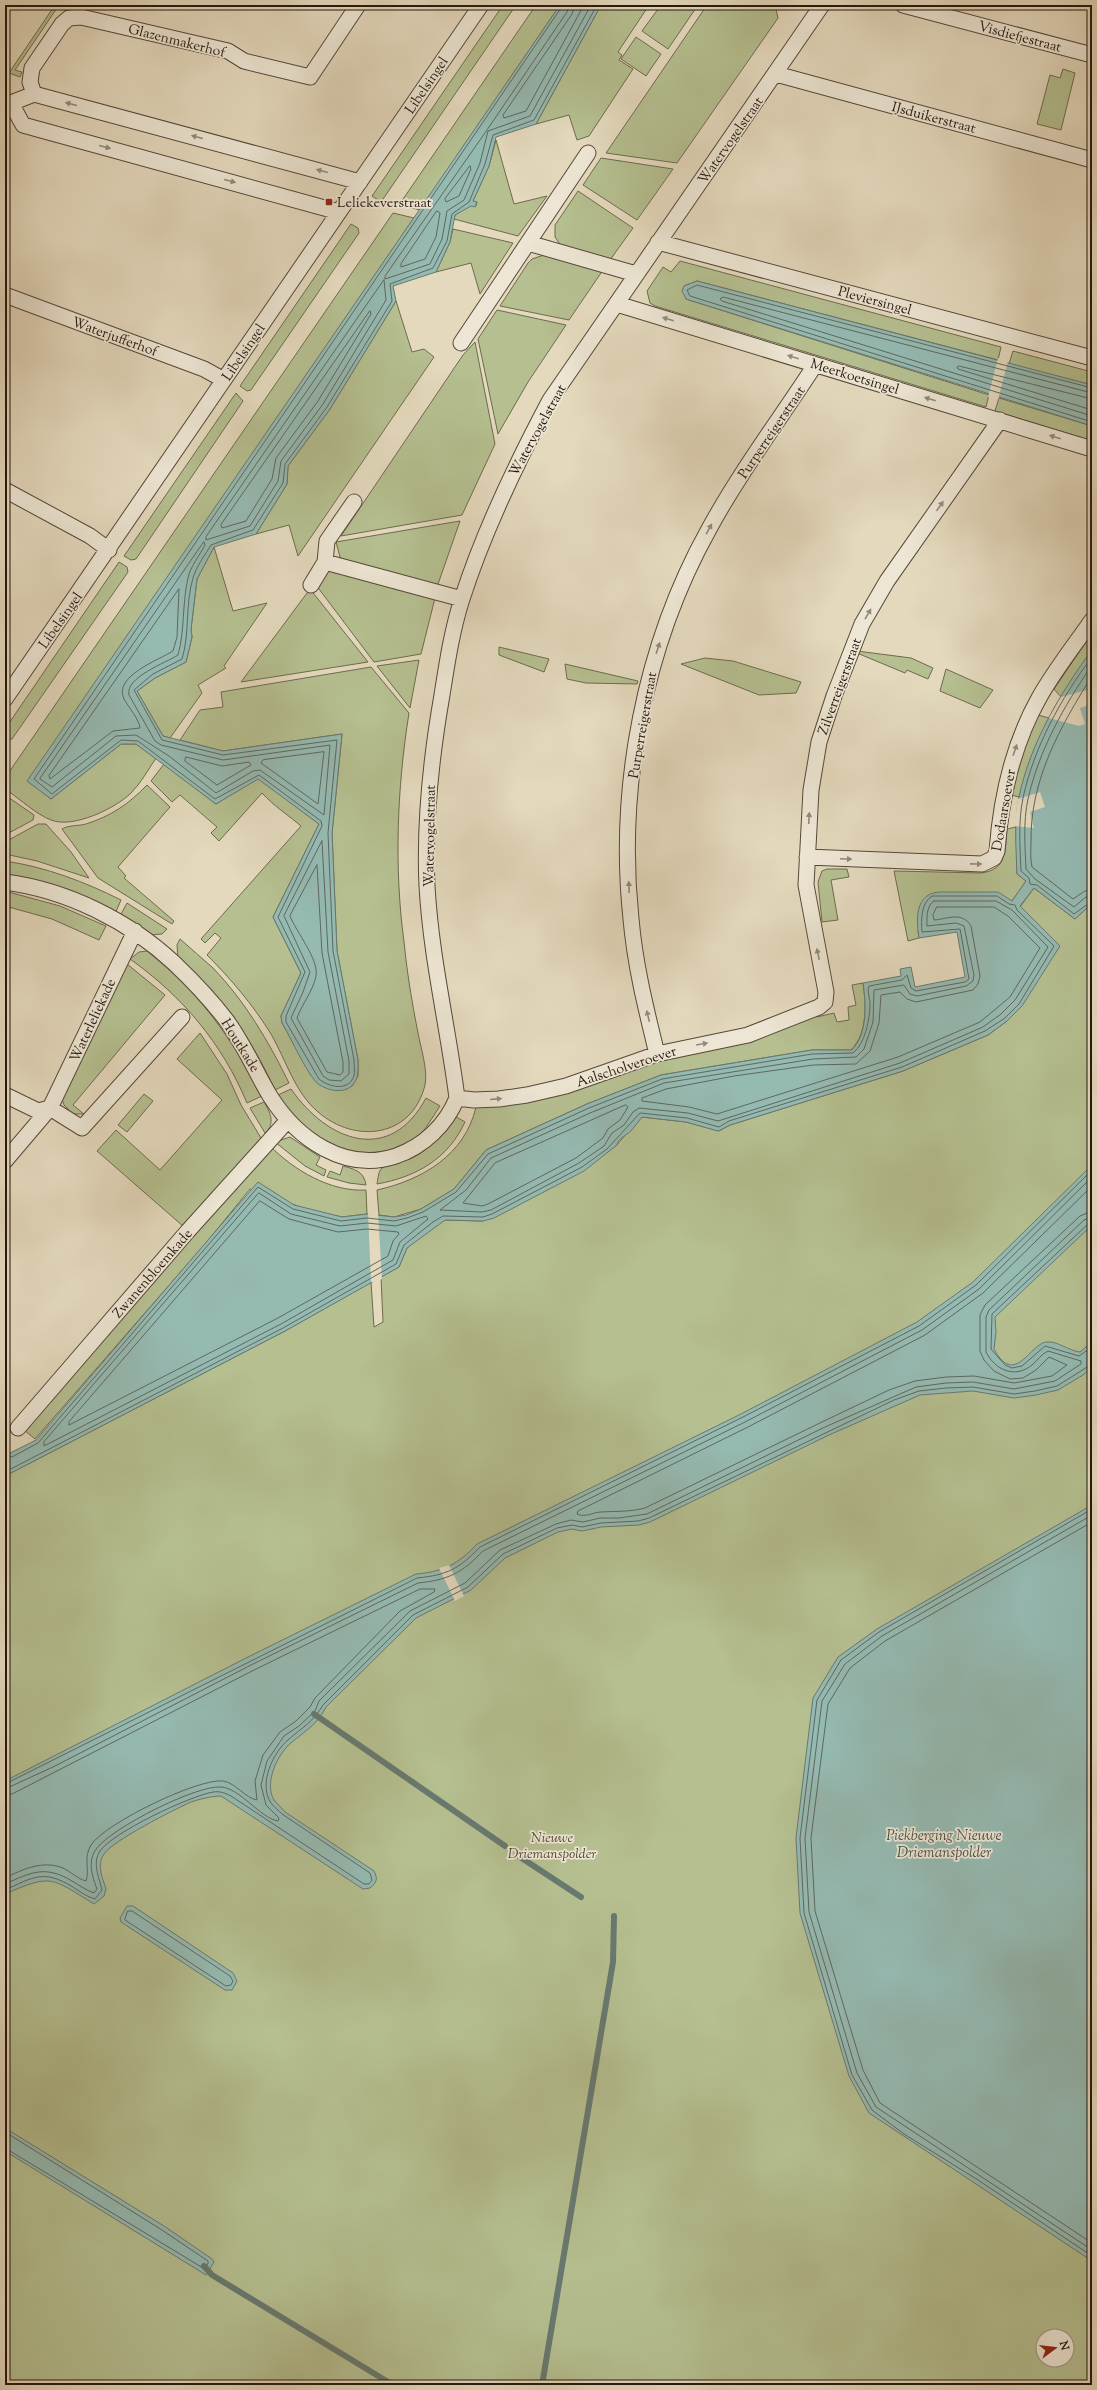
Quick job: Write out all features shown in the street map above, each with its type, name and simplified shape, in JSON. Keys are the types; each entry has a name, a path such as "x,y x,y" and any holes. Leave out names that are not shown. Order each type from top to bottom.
{"street":[{"name":"Glazenmakerhof","path":"34,94 30,82 32,68 62,24 69,18 81,17 228,51 244,61 310,77 358,5"},
{"name":"Libelsingel","path":"5,699 109,550 481,5"},
{"name":"Watervogelstraat","path":"457,1098 434,963 427,887 426,848 437,724 450,650 462,599 489,526 522,453 550,400 658,242 776,74 822,5"},
{"name":"Visdiefjestraat","path":"902,5 1092,55"},
{"name":"IJsduikerstraat","path":"776,74 1092,160"},
{"path":"339,212 23,125 8,103 34,94 360,182"},
{"path":"461,343 588,153"},
{"name":"Pleviersingel","path":"658,242 1092,358"},
{"path":"528,243 636,274"},
{"name":"Waterjufferhof","path":"5,295 204,369 224,380"},
{"name":"Meerkoetsingel","path":"617,304 1092,449"},
{"name":"Purperreigerstraat","path":"657,1054 637,963 630,919 628,858 630,802 636,748 647,685 673,604 708,530 732,489 815,364"},
{"name":"Zilverreigerstraat","path":"826,992 806,885 810,790 819,742 852,647 862,624 887,581 1000,420"},
{"path":"5,490 90,536 109,550"},
{"path":"311,586 325,562 327,541 354,502"},
{"path":"325,562 462,599"},
{"name":"Dodaarsoever","path":"807,857 982,864 994,858 997,851 1004,792 1022,733 1040,697 1092,620"},
{"name":"Houtkade","path":"5,882 36,888 62,896 94,909 134,931 173,962 211,1001 239,1039 270,1096 288,1120 297,1130 322,1148 352,1160 370,1162 405,1153 424,1142 443,1123 457,1098"},
{"name":"Waterleliekade","path":"5,1161 50,1108 134,931"},
{"name":"Aalscholveroever","path":"457,1098 474,1100 527,1095 609,1072 657,1054 748,1035 819,1007 825,1002 826,992"},
{"path":"5,1095 38,1111 50,1108 82,1128 182,1017"},
{"name":"Zwanenbloemkade","path":"18,1428 187,1232 288,1120"}],"green space":[{"path":"55,5 59,5 15,70 22,72 20,77 9,73"},
{"path":"503,5 516,5 381,202 372,196"},
{"path":"536,5 560,5 420,210 399,205"},
{"path":"601,5 649,5 618,52 622,55 619,60 633,69 589,136 577,140 569,115 536,124"},
{"path":"661,5 698,5 668,49 642,31"},
{"path":"707,5 775,5 778,18 677,163 606,153"},
{"path":"636,37 661,54 646,76 621,59"},
{"path":"1063,69 1075,73 1061,130 1037,124 1050,75 1060,78"},
{"path":"496,140 514,204 547,196 518,236 454,219 455,215 471,205 476,206 477,202 473,201 489,166"},
{"path":"601,158 673,169 637,220 583,185"},
{"path":"578,191 633,228 610,260 561,246 555,237 555,225"},
{"path":"393,213 414,218 28,781 51,799 121,744 136,744 156,758 135,789 124,799 105,811 94,816 71,822 51,820 40,814 8,791 5,787 5,778"},
{"path":"351,224 358,228 359,233 251,390 247,391 240,386"},
{"path":"453,229 513,243 480,294 471,263 436,272 450,242"},
{"path":"547,254 603,270 569,320 500,306 528,263 532,259"},
{"path":"680,261 1001,347 998,360 697,281 684,286 683,290 686,299 989,395 986,407 655,306 650,303 647,291 663,267 671,272"},
{"path":"396,301 412,352 424,349 434,357 298,556 289,525 256,534 287,484 288,466 330,409"},
{"path":"497,310 566,325 528,382 498,434 478,339"},
{"path":"475,342 495,444 462,515 341,536 463,355"},
{"path":"1013,351 1092,372 1092,385 1009,364"},
{"path":"236,393 243,401 136,559 131,560 124,556"},
{"path":"999,398 1092,426 1092,441 995,411"},
{"path":"460,521 437,587 344,561 340,557 336,542"},
{"path":"214,547 233,611 267,603 224,666 226,668 198,685 202,693 170,738 163,736 137,691 155,678 186,662 192,637 191,629 197,579"},
{"path":"119,562 127,567 128,572 12,739 6,740 5,729"},
{"path":"326,569 435,598 421,654 374,662 316,585"},
{"path":"310,589 368,662 241,682"},
{"path":"1092,633 1092,650 1061,697 1054,689"},
{"path":"499,647 549,659 544,672 499,655"},
{"path":"857,651 911,658 933,668 928,679 907,670 905,673 857,653"},
{"path":"705,658 733,661 801,682 796,693 759,695 681,664"},
{"path":"419,660 410,708 377,666"},
{"path":"565,664 638,681 637,684 586,683 567,679"},
{"path":"371,667 409,713 402,770 398,828 399,885 408,977 424,1059 426,1079 418,1103 408,1116 395,1125 380,1130 365,1131 348,1129 333,1122 318,1112 310,1104 297,1086 264,1023 225,973 207,955 221,938 215,933 205,943 201,939 301,826 262,793 219,841 211,833 217,827 180,795 172,802 151,781 164,764 216,804 258,778 319,824 273,917 301,973 281,1016 282,1023 316,1082 352,1086 358,1076 358,1060 337,951 332,833 342,734 223,751 180,740 200,710 223,707 221,692"},
{"path":"946,669 993,690 980,708 940,691"},
{"path":"1038,715 1049,718 1030,760 1019,797 1011,795 1021,753"},
{"path":"147,785 170,807 118,867 126,876 124,878 174,921 172,924 98,878 62,829 86,824 112,813 126,804"},
{"path":"5,795 34,815 33,820 5,835"},
{"path":"38,824 46,824 71,852 89,878 37,861 5,854 5,842"},
{"path":"1016,827 1017,874 1026,881 1012,901 918,930 919,938 908,941 894,871 981,873 990,871 996,868 1003,858 1007,829"},
{"path":"5,861 35,867 65,876 121,900 115,914 5,876"},
{"path":"827,869 847,869 849,877 831,880 838,920 822,922 818,882 822,871"},
{"name":"Nieuwe Driemanspolder","path":"1034,888 1075,919 1092,903 1092,2385 5,2385 5,1476 285,1331 371,1282 374,1327 383,1322 381,1277 399,1267 407,1248 435,1225 445,1220 483,1221 617,1145 642,1117 686,1122 719,1131 730,1125 903,1071 988,1035 1007,1021 1020,907"},
{"path":"5,891 60,906 106,926 99,940 52,919 5,906"},
{"path":"127,903 167,929 162,934 149,935 120,916"},
{"path":"180,939 213,968 236,994 265,1037 289,1083 275,1090 246,1035 234,1018 208,986 178,958 177,945"},
{"path":"147,951 183,983 213,1017 238,1054 262,1096 247,1103 225,1060 199,1022 167,989 130,959 139,952"},
{"path":"127,964 165,995 73,1105 84,1114 73,1114 64,1105 61,1096"},
{"path":"863,983 865,1009 863,1027 857,1043 851,1050 812,1050 661,1075 587,1104 486,1150 454,1189 421,1209 394,1217 379,1215 377,1190 410,1180 439,1163 452,1152 462,1139 470,1124 476,1107 639,1065 816,1014 817,1017 834,1013 837,1022 849,1020 848,1007 856,1005 852,985"},
{"path":"200,1033 227,1074 241,1105 261,1138 184,1227 97,1151 116,1130 160,1170 222,1100 177,1059"},
{"path":"291,1089 306,1107 323,1122 340,1133 359,1138 377,1139 395,1132 411,1119 426,1098 440,1106 425,1129 415,1139 390,1150 362,1155 334,1148 296,1121 278,1095"},
{"path":"144,1094 153,1101 127,1132 118,1125"},
{"path":"264,1102 271,1118 270,1125 265,1133 250,1108"},
{"path":"453,1115 465,1122 450,1146 440,1156 418,1171 405,1177 377,1184 381,1169 387,1165 410,1159 424,1151 440,1134"},
{"path":"290,1137 320,1157 316,1165 326,1170 324,1176 305,1166 275,1142"},
{"path":"270,1146 301,1171 314,1178 339,1187 353,1190 366,1190 367,1214 342,1217 306,1209 250,1189 205,1244 35,1439 24,1430"},
{"path":"343,1166 358,1171 365,1180 366,1185 349,1183 327,1177 330,1171 340,1175"}],"water":[{"path":"560,5 601,5 536,124 496,137 489,166 473,201 477,202 475,207 471,206 455,215 450,242 436,272 393,286 396,301 330,409 288,466 287,484 256,534 214,547 197,579 191,629 192,637 186,662 155,678 137,691 163,736 223,751 342,734 332,833 337,951 358,1060 358,1069 356,1080 351,1087 339,1091 331,1090 323,1087 312,1077 282,1023 281,1016 301,973 273,917 319,824 258,779 216,804 136,744 121,744 51,799 27,781"},
{"path":"697,281 1092,385 1092,426 686,299 682,291 684,286"},
{"path":"1092,650 1092,903 1075,919 1034,888 1020,906 1060,946 1022,1006 1007,1021 988,1035 903,1071 730,1125 718,1131 686,1122 642,1117 631,1131 619,1140 617,1145 584,1171 494,1218 483,1221 445,1220 407,1248 399,1267 285,1331 5,1476 5,1449 10,1453 36,1440 258,1182 294,1205 342,1217 367,1214 394,1217 406,1215 421,1209 454,1189 486,1150 587,1104 661,1075 812,1050 852,1050 861,1035 865,1018 863,983 901,976 900,969 911,967 915,987 965,977 957,932 919,938 917,923 921,902 925,897 939,892 998,892 1012,901 1026,881 1017,874 1016,845 1017,806 1024,777 1038,739 1058,701"},
{"path":"1092,1165 1092,1225 995,1317 996,1332 994,1349 1002,1360 1009,1364 1016,1364 1041,1344 1047,1342 1055,1343 1080,1352 1092,1342 1092,1367 1083,1375 1058,1390 1014,1398 973,1391 920,1395 829,1435 650,1522 639,1525 601,1527 582,1531 572,1529 558,1532 505,1558 471,1590 416,1618 326,1707 315,1723 292,1742 281,1754 271,1777 271,1793 274,1800 285,1812 374,1871 376,1880 370,1888 363,1889 221,1796 191,1802 144,1826 109,1848 102,1858 100,1867 106,1889 104,1896 94,1904 60,1884 51,1881 33,1883 5,1894 5,1781 246,1658 416,1574 434,1571 450,1566 464,1557 477,1544 741,1414 917,1322 973,1282"},
{"name":"Piekberging Nieuwe Driemanspolder","path":"1092,1505 1092,2261 869,2113 849,2076 800,1913 796,1838 813,1698 838,1657 877,1629"},
{"path":"127,1906 133,1906 233,1973 237,1981 232,1990 225,1990 121,1922 120,1918"},
{"path":"5,2128 164,2226 212,2259 214,2262 206,2275 5,2151"}],"pier":[{"path":"998,358 1008,361 998,400 988,397"},
{"path":"1091,689 1092,704 1080,708 1085,724 1079,726 1049,718 1061,697"},
{"path":"1040,792 1045,807 1030,812 1034,828 1014,826 1018,799"},
{"path":"368,1212 378,1213 382,1279 376,1282 371,1282"},
{"path":"449,1565 464,1596 455,1601 439,1568"}],"waterway":[{"path":"314,1714 505,1846"},
{"path":"520,1857 581,1897"},
{"path":"542,2385 613,1962 614,1916"},
{"path":"204,2266 212,2275 393,2385"}],"place":[{"name":"Leliekeverstraat","path":"329,202"}]}
